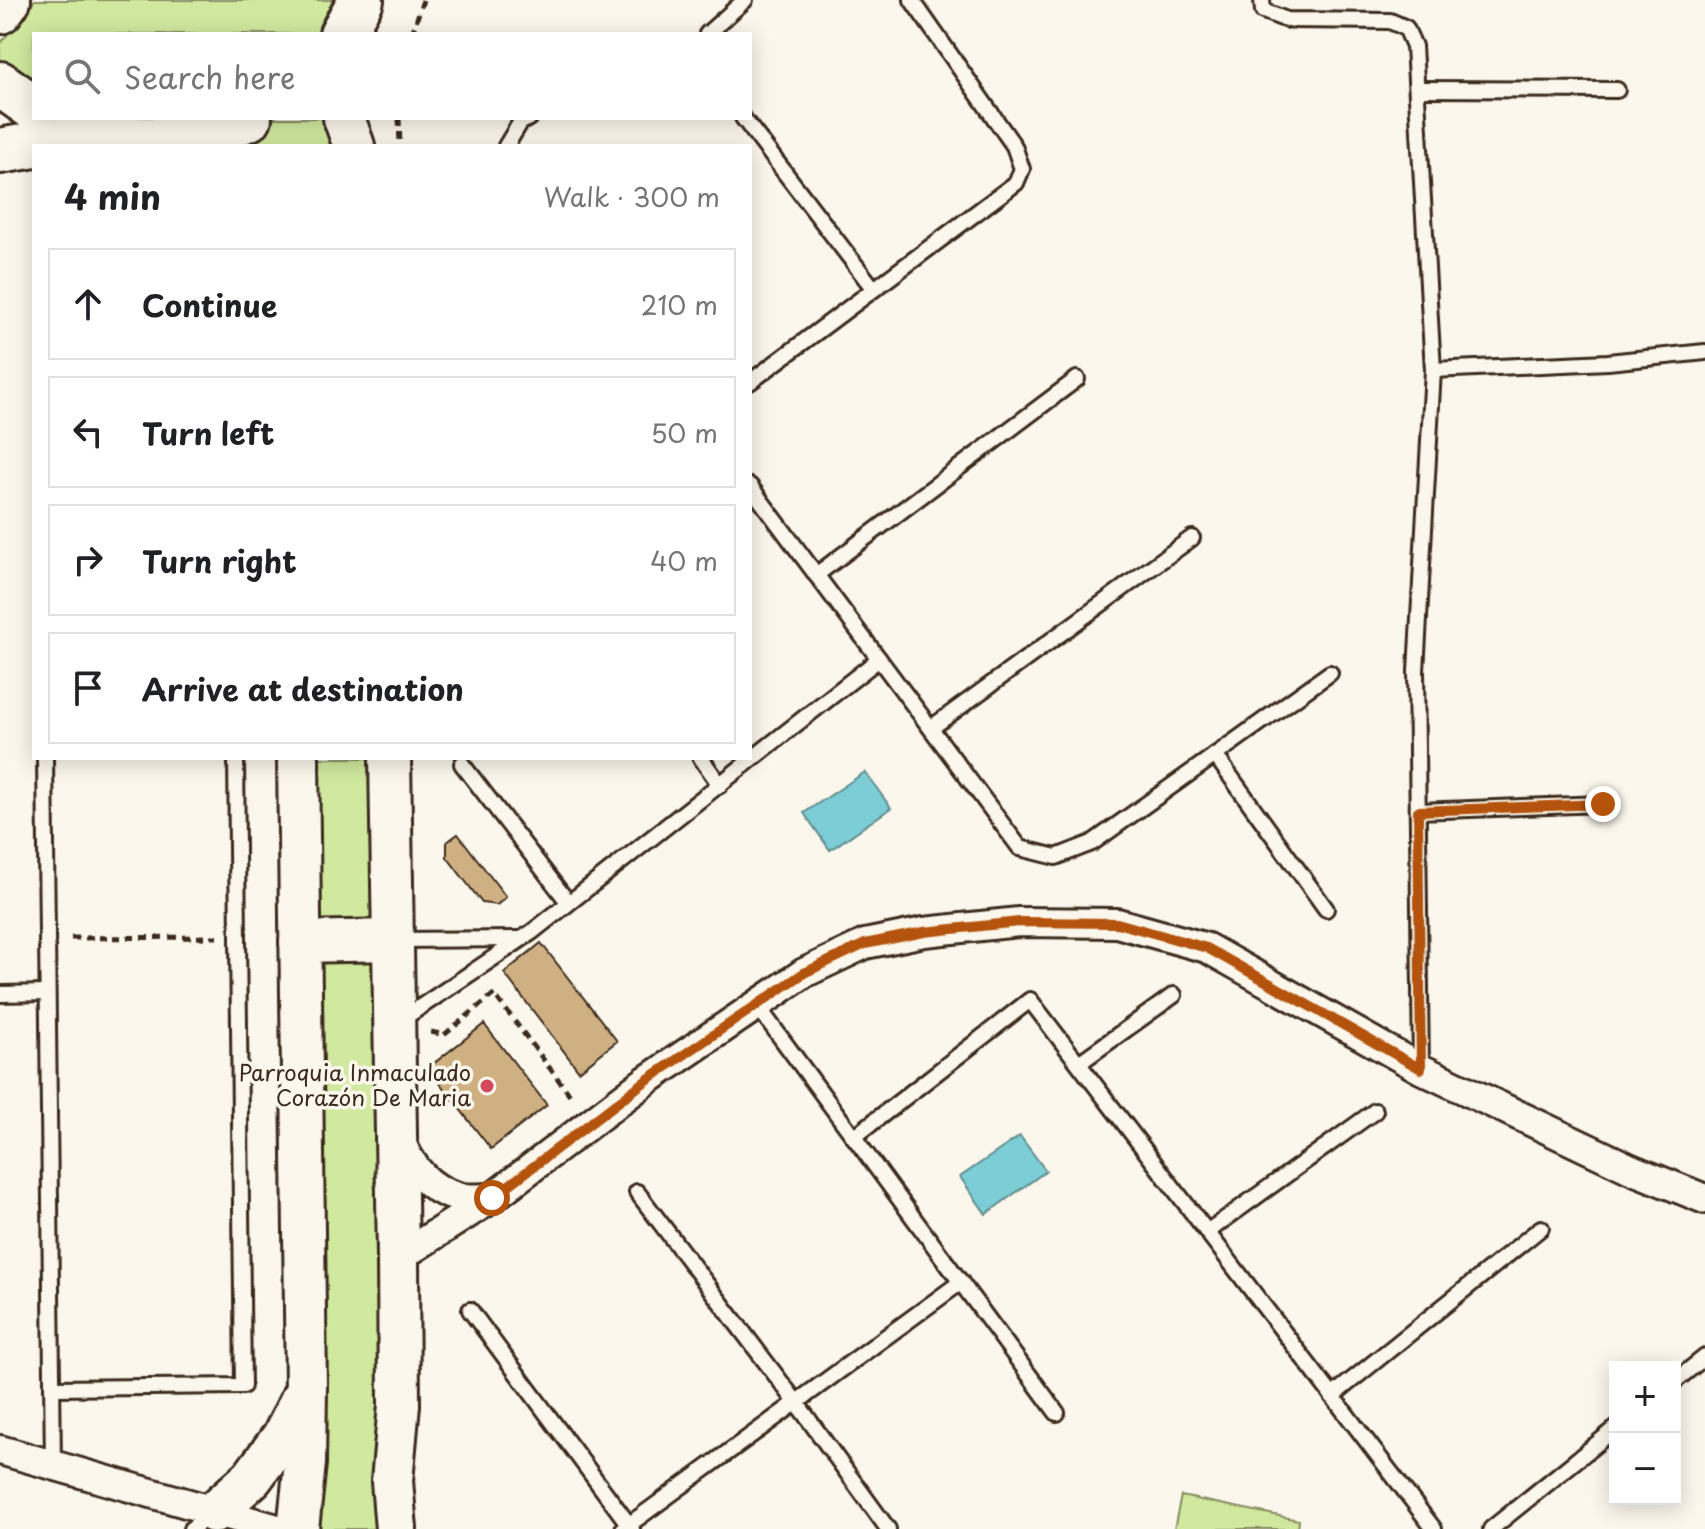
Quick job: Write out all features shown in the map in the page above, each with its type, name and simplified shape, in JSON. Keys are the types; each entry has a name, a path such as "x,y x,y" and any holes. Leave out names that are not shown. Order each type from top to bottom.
{"highway":[{"path":"0,11 8,0"},
{"path":"343,32 361,0"},
{"path":"0,84 32,107"},
{"path":"57,120 77,129 115,138 170,143 221,130 244,120"},
{"path":"40,144 115,138"},
{"path":"0,151 32,145"}],"main road":[{"path":"345,120 353,144"},
{"path":"298,760 306,1388 305,1463 298,1529"},
{"path":"390,760 398,1258 399,1405 392,1481 396,1529"},
{"path":"300,942 392,940"},
{"path":"202,1521 252,1478 283,1436 306,1388"}],"street":[{"path":"398,1258 492,1198 590,1122 804,973 865,944 924,932 1019,922 1117,923 1207,948 1421,1069 1631,1169 1705,1199"},
{"path":"396,1131 408,1161 430,1184 459,1197 492,1198"},
{"path":"0,1450 53,1465 202,1521 277,1529"}],"lane":[{"path":"709,32 745,0"},
{"path":"752,380 1016,183 1022,169 1014,146 912,0"},
{"path":"1262,0 1263,11 1287,20 1390,21 1406,28 1414,46 1433,370 1416,671 1421,1069"},
{"path":"1417,89 1617,90"},
{"path":"507,144 520,123 525,120"},
{"path":"745,120 873,288"},
{"path":"1433,370 1608,362 1705,352"},
{"path":"816,575 1077,379"},
{"path":"752,489 1020,848 1056,857 1092,843 1330,673"},
{"path":"931,728 1192,538"},
{"path":"752,760 879,659"},
{"path":"1215,755 1326,909"},
{"path":"45,760 53,1465"},
{"path":"52,1388 243,1386 236,760"},
{"path":"702,760 720,785"},
{"path":"394,1024 532,932 752,760"},
{"path":"462,764 568,902"},
{"path":"1418,811 1603,804"},
{"path":"392,940 519,939"},
{"path":"0,994 47,993"},
{"path":"1079,1063 1174,995"},
{"path":"854,1137 1030,1000 1434,1529"},
{"path":"756,1004 1057,1413"},
{"path":"1207,1232 1375,1111"},
{"path":"637,1192 888,1529"},
{"path":"1332,1396 1541,1228"},
{"path":"470,1310 628,1528 961,1282"},
{"path":"1681,1376 1705,1357"},
{"path":"1491,1529 1610,1433"}],"path":[{"path":"413,32 423,0"},
{"path":"399,120 400,144"},
{"path":"47,938 238,937"},
{"path":"394,1024 444,1035 494,994 590,1122"}],"green space":[{"path":"35,0 361,0 343,32 32,32 32,107 0,84 0,44"},
{"path":"61,120 345,120 353,144 167,144"},
{"path":"298,760 390,760 396,1529 298,1529"},
{"path":"1181,1496 1299,1520 1298,1529 1174,1529"}],"water":[{"path":"865,772 891,808 830,850 804,813"},
{"path":"1020,1136 1046,1171 986,1214 960,1177"}],"building":[{"path":"458,834 506,897 497,905 482,903 447,857 447,842"},
{"path":"541,943 617,1041 579,1071 504,973"},
{"name":"Parroquia Inmaculado Corazón De Maria","path":"484,1024 547,1105 491,1149 428,1068"}],"place":[{"name":"Parroquia Inmaculado Corazón De Maria","path":"487,1086"}],"route":[{"path":"492,1198 647,1080 804,973 865,944 924,932 1019,922 1117,923 1207,948 1421,1069 1418,811 1603,804"}]}
